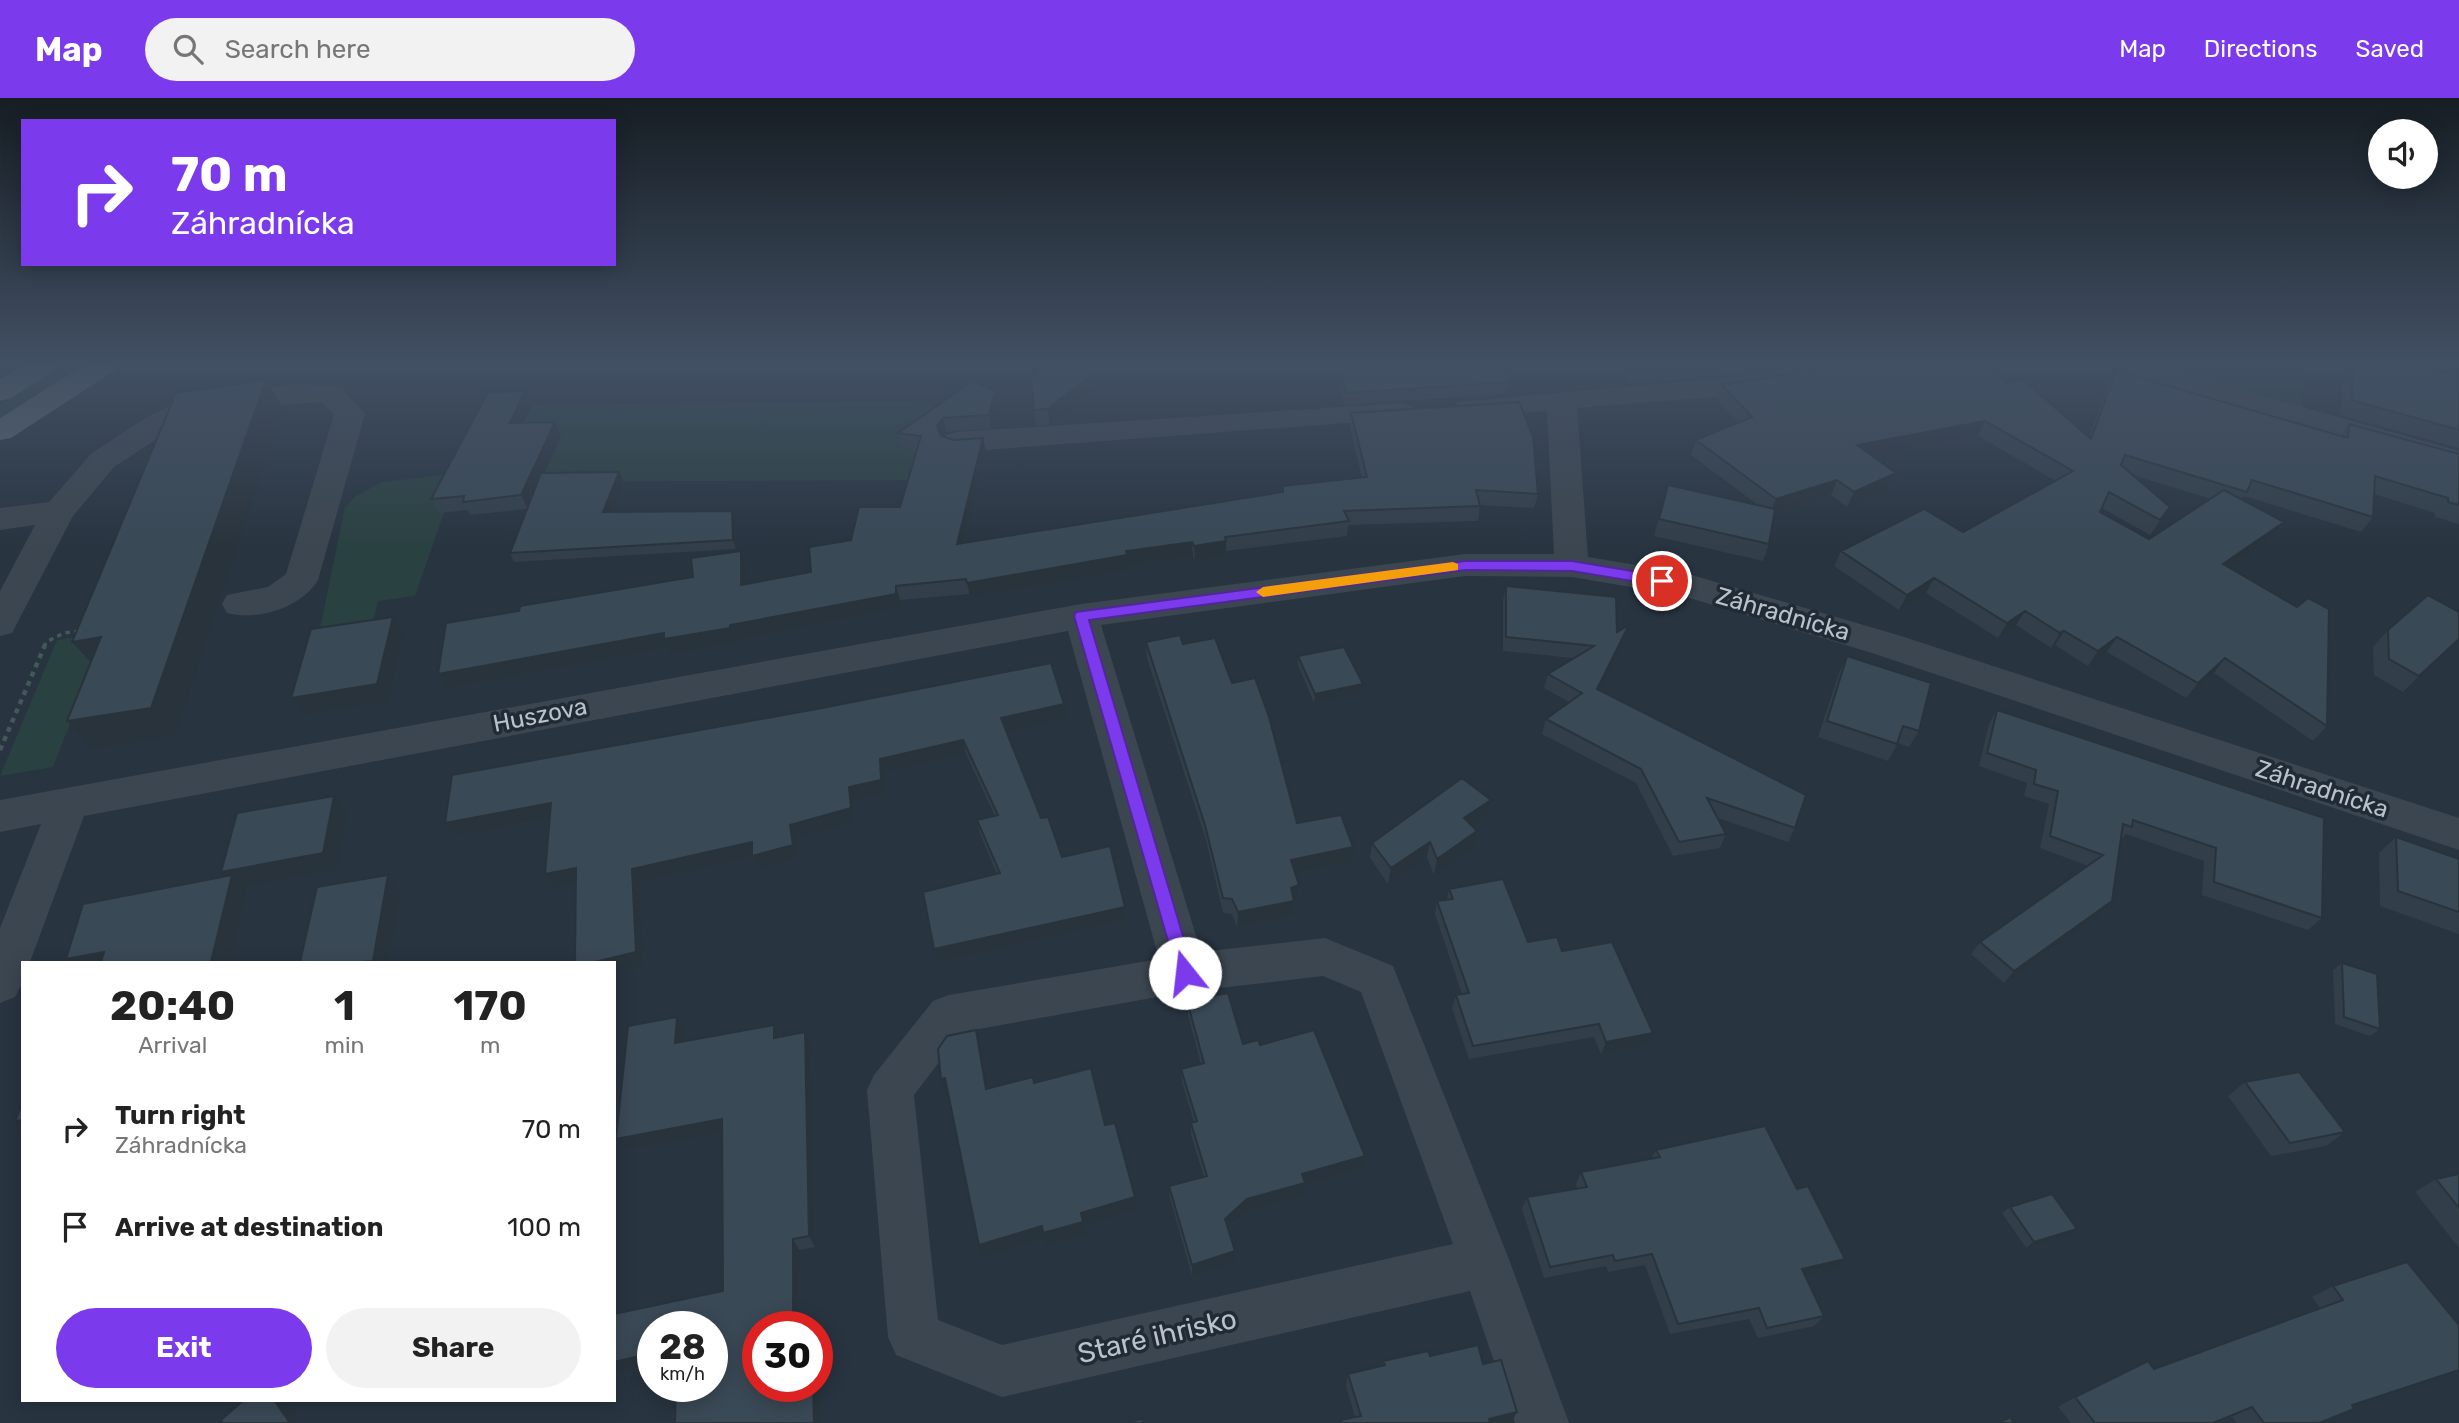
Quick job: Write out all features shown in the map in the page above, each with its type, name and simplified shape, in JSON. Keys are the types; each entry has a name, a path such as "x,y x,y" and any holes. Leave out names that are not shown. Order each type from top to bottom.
{"street":[{"path":"0,624 59,511 103,460 157,425"},
{"path":"239,604 278,598 301,580 347,425"},
{"path":"957,442 1211,425"},
{"path":"1563,425 1572,566"},
{"path":"2338,425 2459,461"},
{"path":"0,519 59,511"},
{"name":"Záhradnícka","path":"1081,616 1465,565 1572,566 1685,585 1885,644 2459,834"},
{"path":"1081,616 1185,973"},
{"name":"Huszova","path":"0,816 1081,616"},
{"path":"0,984 69,803"},
{"name":"Staré ihrisko","path":"1325,957 1378,979 1485,1262 1002,1371 914,1336 890,1090 948,1015 1185,973 1325,957"},
{"path":"1485,1262 1542,1423"}],"path":[{"path":"0,750 46,642 64,633 89,629"}],"green space":[{"path":"522,425 933,425 910,480 537,482 453,487 415,596 378,601 371,631 318,638 345,507 356,496 382,482 460,473 552,457 561,436 516,437"},
{"path":"106,632 53,767 0,776 57,640"}],"building":[{"path":"163,425 250,425 151,708 67,721 101,637 72,642"},
{"path":"471,425 554,425 521,495 463,502 464,496 431,499"},
{"path":"910,425 938,425 941,436 954,440 983,438 957,544 1283,492 1283,486 1367,477 1354,425 1528,425 1533,437 1538,494 1476,490 1480,506 1344,511 1349,521 1225,537 1226,541 1194,546 1192,542 1126,551 1127,555 967,583 966,579 896,586 896,594 730,625 730,628 664,639 664,633 438,674 446,623 519,611 520,606 693,577 691,558 741,551 741,585 811,572 809,547 851,540 859,507 900,507 921,436 898,433"},
{"path":"1733,425 1965,425 1857,445 1896,473 1854,492 1837,480 1776,499 1696,440"},
{"path":"1992,425 2075,425 2091,439 2096,425 2302,425 2348,438 2349,425 2352,425 2459,454 2459,505 2448,502 2448,498 2375,476 2373,517 2252,480 2247,492 2125,455 2121,465 2170,507 2160,520 2109,492 2100,512 2149,539 2224,490 2284,522 2223,564 2297,607 2308,598 2329,609 2327,726 2225,658 2198,683 2117,637 2098,651 2064,631 2060,633 2025,611 2007,623 1934,578 1907,595 1841,551 1924,509 1963,532 2073,471"},
{"path":"2440,425 2459,425 2459,430"},
{"path":"619,472 603,512 732,511 733,540 510,553 541,473"},
{"path":"1668,485 1775,509 1769,544 1659,519"},
{"path":"1506,586 1616,597 1617,632 1629,625 1597,689 1806,795 1795,828 1707,798 1726,834 1679,842 1641,769 1546,719 1582,693 1548,674 1594,646 1506,637"},
{"path":"2428,595 2459,612 2459,639 2419,676 2389,659 2388,630"},
{"path":"393,617 377,684 291,698 311,629"},
{"path":"1180,635 1183,644 1215,638 1232,683 1255,678 1269,717 1297,823 1341,815 1353,847 1291,860 1299,885 1291,888 1294,901 1238,912 1232,899 1223,898 1205,825 1146,642"},
{"path":"1344,647 1363,684 1315,694 1298,656"},
{"path":"1847,656 1931,683 1919,731 1903,726 1897,744 1827,721"},
{"path":"1051,663 1064,704 1001,718 1041,818 1048,817 1062,857 1110,846 1125,907 934,949 923,892 1000,873 977,820 998,815 963,740 880,759 881,780 849,787 851,808 790,825 793,845 752,856 752,842 632,869 636,952 599,961 575,961 576,868 545,874 551,803 445,823 452,775 822,708"},
{"path":"1997,710 2324,818 2322,918 2214,882 2216,848 2133,820 2132,827 2123,824 2112,901 2014,971 1980,942 2103,855 2050,836 2058,791 2034,784 2036,770 1987,753"},
{"path":"1462,778 1491,800 1464,818 1477,831 1437,859 1430,842 1391,868 1372,843"},
{"path":"334,796 323,853 221,872 237,813"},
{"path":"2396,837 2459,859 2459,912 2398,891"},
{"path":"232,875 211,961 101,961 104,952 66,959 83,904"},
{"path":"388,875 373,961 300,961 317,887"},
{"path":"1503,879 1528,942 1557,937 1562,951 1612,942 1653,1033 1606,1042 1599,1024 1473,1046 1456,995 1469,993 1437,901 1453,899 1449,889"},
{"path":"2342,963 2377,974 2380,1029 2344,1017"},
{"path":"1228,993 1243,1044 1258,1040 1260,1045 1314,1030 1365,1156 1302,1174 1305,1183 1247,1199 1225,1219 1235,1251 1192,1265 1169,1186 1207,1176 1191,1123 1197,1121 1181,1069 1204,1063 1187,1001"},
{"path":"677,1017 675,1043 774,1025 774,1038 805,1032 809,1236 793,1239 793,1311 742,1311 742,1402 813,1402 814,1423 675,1423 676,1402 728,1402 728,1311 637,1311 637,1357 616,1362 616,1314 723,1291 722,1119 616,1139 628,1026"},
{"path":"976,1030 986,1089 1033,1077 1034,1083 1091,1068 1105,1125 1115,1123 1135,1197 1081,1213 1083,1222 1043,1233 1042,1226 979,1245 945,1078 941,1079 938,1049 947,1036"},
{"path":"2299,1072 2345,1132 2290,1143 2245,1082"},
{"path":"21,1107 21,1120 15,1121"},
{"path":"1765,1126 1797,1189 1808,1186 1845,1259 1802,1269 1824,1316 1767,1328 1759,1308 1678,1324 1652,1254 1615,1261 1613,1255 1550,1267 1527,1197 1587,1187 1581,1172 1660,1157 1656,1150"},
{"path":"2459,1174 2459,1208 2436,1179"},
{"path":"2052,1194 2077,1229 2034,1242 2010,1207"},
{"path":"2407,1262 2459,1325 2459,1370 2352,1405 2354,1409 2319,1423 2264,1423 2252,1407 2213,1423 2095,1423 2075,1397 2148,1361 2154,1369 2343,1300 2333,1286"},
{"path":"1478,1345 1483,1364 1501,1360 1517,1412 1489,1419 1490,1423 1342,1423 1341,1420 1361,1416 1348,1374 1385,1365 1383,1361 1428,1351 1430,1356"},
{"path":"242,1402 275,1402 290,1423 223,1423 221,1420"},
{"path":"2010,1417 2014,1423 1999,1423"},
{"path":"1142,1419 1143,1423 1124,1423"}],"slow traffic":[{"path":"1263,592 1453,567"}],"route":[{"path":"1185,973 1081,616 1465,565 1572,566 1662,581"}]}
